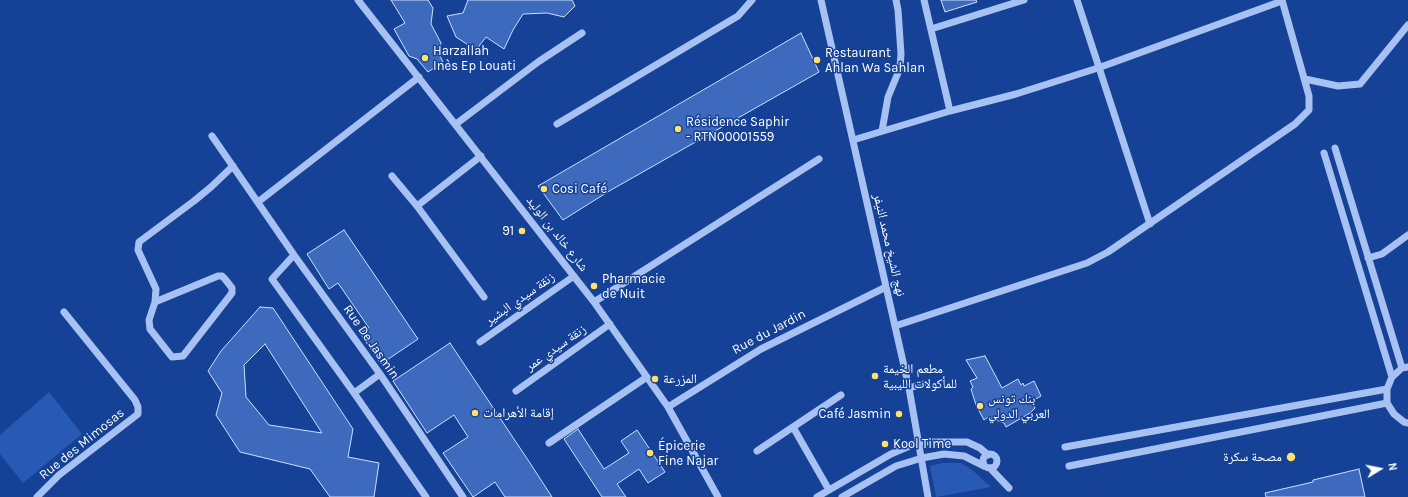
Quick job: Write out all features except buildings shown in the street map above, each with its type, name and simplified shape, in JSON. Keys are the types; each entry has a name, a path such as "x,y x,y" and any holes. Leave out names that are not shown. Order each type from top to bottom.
{"street":[{"name":"شارع خالد بن الوليد","path":"358,0 481,156 610,324 668,407 718,497"},
{"path":"557,124 738,16 752,0"},
{"name":"نهج الشيخ محمد النيفر","path":"821,0 909,388 928,497"},
{"path":"882,131 888,97 900,68 901,54 896,0"},
{"path":"924,0 950,111"},
{"path":"931,29 1024,0"},
{"path":"1077,0 1150,224"},
{"path":"853,140 950,111 1016,94 1098,68 1282,0 1309,96 1309,110 1295,124 1108,252 1087,263 895,326"},
{"path":"1305,79 1338,86 1360,84 1408,25"},
{"path":"456,124 538,62 582,32"},
{"path":"258,202 419,77"},
{"name":"Rue De Jasmin","path":"212,136 294,255 380,374 463,497"},
{"path":"1335,148 1368,258 1405,368 1392,377 1387,389 1387,403 1394,414 1404,422 1408,423"},
{"path":"1324,153 1392,377"},
{"path":"416,206 481,156"},
{"path":"594,302 819,159"},
{"path":"155,302 218,276 222,276 232,288 232,293 183,356 172,357 150,329 149,320 155,302 156,289 138,250 139,242 205,191 233,166"},
{"path":"392,176 484,298"},
{"path":"1368,258 1382,254 1408,235"},
{"path":"294,255 272,279 426,497"},
{"name":"زنقة سيدي البشير","path":"480,342 574,276"},
{"name":"Rue du Jardin","path":"668,407 761,348 886,287"},
{"name":"Rue des Mimosas","path":"37,497 59,475 138,414 138,408 135,400 64,312"},
{"name":"زنقة سيدي عمر","path":"516,391 610,324"},
{"path":"354,393 380,374"},
{"path":"549,443 647,377"},
{"path":"909,388 922,384"},
{"path":"1065,447 1387,389"},
{"path":"757,451 841,395"},
{"path":"1069,466 1387,403"},
{"path":"792,427 829,490"},
{"path":"817,497 891,454 919,442 966,442 980,448 988,455 994,456 996,461 994,467 987,467 964,456 944,454 922,458 896,466 842,497"},
{"path":"988,455 983,460 987,467 1009,488"}],"shaded area":[{"path":"49,392 82,434 23,483 0,454 0,435"},
{"path":"943,463 961,463 971,469 991,487 936,497 930,466"}],"place":[{"name":"Harzallah Inès Ep Louati","path":"425,58"},
{"name":"Restaurant Ahlan Wa Sahlan","path":"817,60"},
{"name":"Résidence Saphir - RTN00001559","path":"678,129"},
{"name":"Cosi Café","path":"544,189"},
{"name":"91","path":"522,231"},
{"name":"Pharmacie de Nuit","path":"594,286"},
{"name":"مطعم الخيمة للمأكولات الليبية","path":"875,376"},
{"name":"المزرعة","path":"655,379"},
{"name":"بنك تونس العربي الدولي","path":"980,406"},
{"name":"إقامة الأهرامات","path":"475,413"},
{"name":"Café Jasmin","path":"899,414"},
{"name":"Kool Time","path":"885,444"},
{"name":"Épicerie Fine Najar","path":"650,453"},
{"name":"مصحة سكرة","path":"1291,457"}]}
